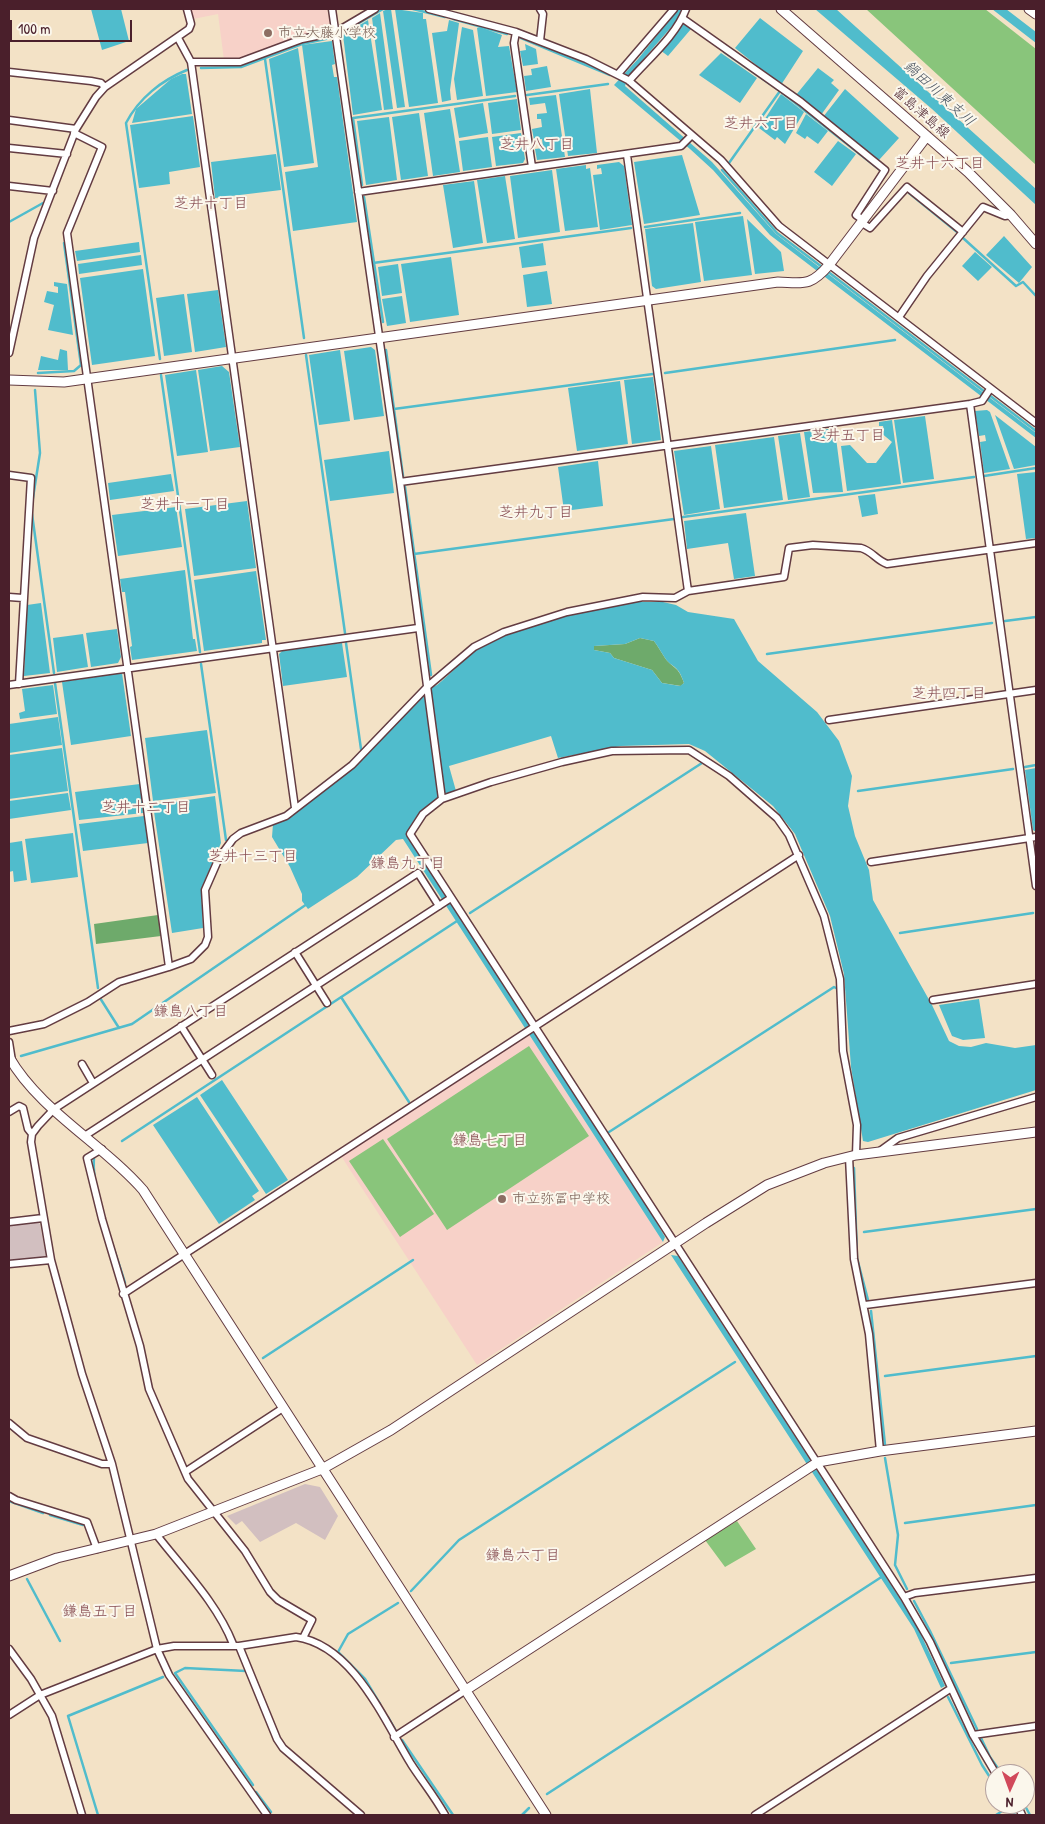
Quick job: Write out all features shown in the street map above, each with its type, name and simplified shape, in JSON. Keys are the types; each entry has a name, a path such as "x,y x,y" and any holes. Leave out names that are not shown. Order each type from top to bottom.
{"street":[{"path":"9,353 34,238 75,131 96,96 105,87 189,29 191,24 187,9"},
{"path":"332,9 400,482 442,798"},
{"path":"191,62 240,62 302,39 336,32 375,9"},
{"path":"429,9 516,32 618,74 628,80 721,160 779,226 828,267 899,317 989,390 1036,423"},
{"path":"540,9 543,14 540,41"},
{"path":"618,74 674,9"},
{"path":"628,80 682,18 686,9"},
{"path":"1029,9 1036,14"},
{"name":"富島津島線","path":"785,10 968,172 1011,215 1036,244"},
{"path":"682,18 801,102 885,170 856,216 862,222 870,228 907,187 963,232"},
{"path":"516,32 514,44 532,167"},
{"path":"178,38 191,62 295,808"},
{"path":"9,72 91,81 101,83 105,87"},
{"path":"9,120 75,131 102,147 67,233 169,968"},
{"path":"358,192 627,155 682,145 691,136"},
{"path":"9,380 64,382 87,377 379,336 778,282 801,284 815,280 828,267 926,136"},
{"path":"9,148 67,154"},
{"path":"627,155 688,591"},
{"path":"9,186 53,190"},
{"path":"899,317 927,276 983,207 1005,216 1011,215"},
{"path":"400,482 970,404 983,399 989,390"},
{"path":"970,404 1010,694 1033,837 1036,886"},
{"path":"9,475 31,478 19,684"},
{"path":"9,1031 44,1024 88,1002 118,982 169,968 191,959 205,945 208,937 205,890 227,846 241,833 286,816 352,766 428,688 474,647 504,632 567,612 643,597 675,598 688,591 784,577 789,548 813,544 861,548 868,550 879,561 887,564 1036,543"},
{"path":"9,597 23,598"},
{"path":"9,685 127,667 418,628"},
{"path":"829,720 1036,690"},
{"path":"880,1451 873,1366 865,1305 854,1259 852,1156 857,1124 842,1051 840,979 824,916 789,835 777,818 729,776 694,751 688,750 612,751 562,762 442,798 423,814 410,834 904,1597 930,1642 950,1689 990,1764"},
{"path":"871,862 1033,837"},
{"path":"123,1294 799,855"},
{"path":"267,1815 168,1675 157,1649 112,1464 82,1374 51,1260 31,1142 32,1134 54,1109 418,873 440,905"},
{"path":"86,1135 451,898"},
{"path":"295,952 328,1003"},
{"path":"933,1000 1036,984"},
{"path":"181,1026 212,1075"},
{"path":"9,1042 11,1061 30,1088 125,1169 143,1190 546,1815"},
{"path":"82,1064 93,1083"},
{"path":"879,1152 898,1138 1036,1097"},
{"path":"9,1112 19,1106 23,1108 28,1129 32,1134"},
{"path":"9,1576 57,1558 156,1534 322,1469 391,1430 674,1244 768,1185 824,1163 852,1156 1036,1132"},
{"path":"102,1149 87,1158 123,1294 140,1346 149,1389 193,1487 245,1551 270,1592 312,1620 303,1638"},
{"path":"9,1222 43,1218"},
{"path":"9,1264 51,1260"},
{"path":"865,1305 1036,1283"},
{"path":"185,1472 283,1408"},
{"path":"9,1423 27,1438 102,1464 112,1464"},
{"path":"394,1736 818,1462 880,1451 1036,1431"},
{"path":"9,1496 16,1500 87,1522 97,1549"},
{"path":"156,1534 217,1612 227,1628 276,1739 283,1748 361,1815"},
{"path":"904,1597 915,1593 1036,1578"},
{"path":"9,1715 40,1695 157,1649 174,1646 236,1645 296,1637 303,1638 329,1651 360,1680 445,1815"},
{"path":"9,1649 40,1695 58,1731 82,1815"},
{"path":"755,1815 950,1689"},
{"path":"973,1734 1036,1726"}],"shaded area":[{"name":"市立大藤小学校","path":"190,9 327,9 331,30 240,59 224,60 218,14 193,19"},
{"name":"市立弥冨中学校","path":"529,1034 663,1242 477,1365 341,1156"},
{"path":"37,1222 40,1224 45,1258 9,1261 9,1224"},
{"path":"305,1484 320,1487 338,1516 325,1540 296,1523 260,1542 242,1521 236,1525 227,1516"}],"green space":[{"path":"866,9 985,9 1036,49 1036,165"},
{"path":"640,638 654,641 665,658 680,673 684,683 681,686 662,683 652,670 614,658 610,653 594,650 594,646 625,644"},
{"path":"158,915 161,936 96,944 94,924"},
{"path":"529,1046 589,1136 447,1230 387,1139"},
{"path":"383,1139 434,1214 400,1237 349,1161"},
{"path":"737,1521 756,1549 725,1567 705,1540"}],"water":[{"path":"91,9 121,9 129,41 102,50"},
{"path":"391,9 405,107 397,108 383,11"},
{"path":"395,9 423,13 423,19 426,19 438,103 409,107"},
{"path":"678,9 684,9 680,17 628,77 625,86 712,162 776,234 1036,433 1036,438 770,235 713,170 614,85 638,59"},
{"path":"815,9 836,9 1036,189 1036,205 932,109"},
{"path":"992,9 1006,9 1036,32 1036,43"},
{"path":"380,13 393,109 384,110 372,18"},
{"path":"760,18 803,51 781,85 735,48"},
{"path":"368,20 382,110 353,115 343,35"},
{"path":"449,20 459,23 450,90 451,100 442,102 432,33 447,31"},
{"path":"684,24 691,29 668,56 660,50"},
{"path":"462,27 473,30 483,96 457,100 454,79"},
{"path":"480,27 502,35 498,47 509,46 517,92 486,96 477,28"},
{"path":"332,41 335,64 332,65 334,77 337,77 357,222 293,231 285,172 318,167 302,45"},
{"path":"525,44 536,49 538,64 523,66 520,51 526,50"},
{"path":"298,48 314,163 284,167 269,59"},
{"path":"721,53 757,78 740,103 699,75"},
{"path":"547,66 551,87 526,91 524,76 532,75 531,69"},
{"path":"818,68 834,80 831,83 839,90 821,115 796,95"},
{"path":"186,74 192,114 132,123 136,109 171,79"},
{"path":"590,89 597,153 568,156 559,94"},
{"path":"845,89 899,138 879,160 823,117"},
{"path":"781,94 804,112 785,144 777,137 775,140 759,128"},
{"path":"556,95 565,157 537,160 535,149 543,148 542,139 534,140 532,129 542,127 541,119 537,119 537,114 547,113 545,103 530,105 529,98"},
{"path":"517,99 521,130 492,134 488,103"},
{"path":"483,103 488,133 459,138 454,108"},
{"path":"450,109 460,172 433,176 424,113"},
{"path":"419,113 428,176 401,180 392,117"},
{"path":"806,114 828,131 818,144 807,136 805,139 796,133"},
{"path":"193,116 200,167 169,172 170,184 139,188 130,125"},
{"path":"389,117 397,180 366,185 357,121"},
{"path":"521,133 525,159 523,163 496,166 492,137"},
{"path":"488,137 492,167 463,171 459,141"},
{"path":"838,141 856,154 832,186 814,172"},
{"path":"276,154 281,190 215,198 211,162"},
{"path":"682,155 700,215 644,224 634,162"},
{"path":"619,162 624,166 632,225 600,230 593,175 602,174 601,168 597,169 597,165"},
{"path":"586,165 586,169 590,168 598,227 565,231 556,169"},
{"path":"552,170 560,232 518,238 510,176"},
{"path":"505,176 515,239 487,243 477,180"},
{"path":"474,181 483,243 453,248 443,185"},
{"path":"743,216 752,275 704,281 695,222"},
{"path":"747,219 781,252 784,271 755,274"},
{"path":"693,223 701,282 656,289 652,286 645,229"},
{"path":"1004,236 1032,267 1019,283 986,255"},
{"path":"139,242 140,252 77,261 75,251"},
{"path":"543,243 546,265 522,268 519,247"},
{"path":"975,252 992,267 978,281 962,266"},
{"path":"141,255 142,265 79,274 78,264"},
{"path":"451,257 459,315 410,322 401,264"},
{"path":"398,264 402,293 382,296 378,267"},
{"path":"143,269 155,356 92,365 80,278"},
{"path":"547,271 552,304 527,307 523,275"},
{"path":"54,282 67,284 73,335 48,330 54,305 44,302 47,291 58,293 58,287 54,286"},
{"path":"218,290 226,347 195,352 187,294"},
{"path":"184,294 192,352 164,356 156,298"},
{"path":"402,296 406,323 387,326 382,299"},
{"path":"371,347 375,350 384,416 354,420 344,351"},
{"path":"60,349 67,351 68,370 38,370 41,356 58,360"},
{"path":"340,350 350,421 319,425 309,355"},
{"path":"222,366 229,372 240,447 210,451 198,370"},
{"path":"196,370 208,452 177,456 165,375"},
{"path":"653,377 661,440 632,444 624,380"},
{"path":"620,381 628,444 577,451 568,388"},
{"path":"987,410 990,412 1010,469 984,473 980,442 986,441 985,435 979,436 975,411"},
{"path":"995,415 1036,447 1036,465 1014,469"},
{"path":"925,416 934,479 903,483 894,420"},
{"path":"892,420 901,484 847,491 841,446 850,445 867,463 876,463 892,442 880,432 884,431 883,426 879,426 879,422"},
{"path":"828,429 836,438 843,492 813,493 804,432"},
{"path":"800,433 810,497 788,500 778,436"},
{"path":"774,437 783,500 724,508 715,445"},
{"path":"711,446 720,509 684,515 674,451"},
{"path":"389,451 394,493 330,501 324,460"},
{"path":"598,461 603,506 564,511 558,467"},
{"path":"1036,472 1036,538 1026,539 1017,474"},
{"path":"171,474 174,491 110,500 108,483"},
{"path":"875,494 878,514 862,517 858,496"},
{"path":"247,501 256,568 194,576 185,509"},
{"path":"176,507 182,547 118,556 112,515"},
{"path":"746,513 755,576 734,579 728,543 687,549 684,521"},
{"path":"185,570 193,639 195,639 197,651 132,660 125,592 122,592 120,579"},
{"path":"256,571 266,640 262,640 262,643 204,651 194,580"},
{"path":"637,602 663,602 676,605 688,612 734,619 758,661 817,712 839,741 852,776 848,806 855,836 869,870 873,900 932,1005 949,1041 959,1046 971,1047 986,1043 1015,1048 1036,1045 1036,1090 868,1142 863,1141 851,1067 844,974 830,916 795,834 773,806 705,751 689,744 621,746 558,758 551,736 449,766 456,791 439,798 426,807 415,819 406,835 648,1208 665,1237 663,1242 403,839 396,840 357,877 308,909 302,901 302,894 290,867 272,837 273,824 354,767 432,687 437,685 483,645 519,628 538,622 578,612","holes":["640,638 654,641 665,658 680,673 684,683 680,686 662,683 652,670 614,658 610,653 594,650 594,646 625,644"]},
{"path":"41,603 50,673 24,676 27,605"},
{"path":"117,629 121,657 118,663 91,667 86,633"},
{"path":"83,634 88,667 57,672 53,638"},
{"path":"342,643 347,677 283,686 279,654 282,651"},
{"path":"122,673 131,736 71,745 62,682"},
{"path":"53,685 57,714 20,719 19,713 25,711 22,689"},
{"path":"58,717 62,745 9,753 9,724"},
{"path":"207,730 216,793 153,801 145,738"},
{"path":"62,748 68,791 9,799 9,755"},
{"path":"1036,768 1036,832 1033,830 1025,770"},
{"path":"140,784 143,813 79,820 75,792"},
{"path":"68,793 71,810 9,819 9,801"},
{"path":"215,796 221,843 201,889 203,928 172,933 153,805"},
{"path":"144,816 148,843 83,851 79,824"},
{"path":"73,833 78,877 31,883 25,839"},
{"path":"22,841 27,880 14,882 13,871 9,872 9,843"},
{"path":"979,999 985,1038 963,1040 952,1036 939,1005"},
{"path":"222,1080 288,1180 266,1194 200,1095"},
{"path":"197,1097 259,1191 252,1196 255,1200 219,1224 153,1125"},
{"path":"671,1255 678,1256 915,1622 945,1686 941,1688 914,1629"}],"waterway":[{"path":"342,33 383,9"},
{"path":"413,9 445,17"},
{"path":"453,19 507,34"},
{"path":"201,68 241,67 302,44 330,38"},
{"path":"521,38 610,75"},
{"path":"724,52 780,91 729,163"},
{"path":"265,59 304,338"},
{"path":"160,359 126,123 131,114 152,91 169,79 187,70"},
{"path":"527,95 608,84"},
{"path":"780,91 880,170"},
{"path":"362,185 353,118 515,96"},
{"path":"722,170 777,233 822,267"},
{"path":"909,193 957,232"},
{"path":"364,197 383,322"},
{"path":"9,222 43,203"},
{"path":"645,227 740,213"},
{"path":"373,263 631,228"},
{"path":"963,238 1016,286 1023,282 1036,296"},
{"path":"38,373 74,371 81,365 64,243"},
{"path":"827,271 1036,431"},
{"path":"665,373 895,340"},
{"path":"386,350 403,476"},
{"path":"306,355 345,633"},
{"path":"394,409 653,374"},
{"path":"161,375 200,652"},
{"path":"32,504 40,453 35,390"},
{"path":"984,476 1036,468"},
{"path":"683,517 974,477"},
{"path":"405,487 431,675"},
{"path":"32,514 54,673"},
{"path":"414,554 674,519"},
{"path":"1005,621 1036,617"},
{"path":"767,654 992,623"},
{"path":"346,643 361,749"},
{"path":"201,664 226,840"},
{"path":"55,683 98,988"},
{"path":"470,913 702,763"},
{"path":"1025,767 1036,765"},
{"path":"858,791 1013,769"},
{"path":"21,1056 132,1024 307,904"},
{"path":"900,933 1033,913"},
{"path":"122,1141 457,921"},
{"path":"609,1132 834,987 836,988"},
{"path":"341,997 409,1102"},
{"path":"100,998 119,1028"},
{"path":"94,1158 94,1172 100,1204 125,1283"},
{"path":"854,1168 857,1258 868,1300"},
{"path":"864,1232 1036,1209"},
{"path":"263,1358 413,1260"},
{"path":"871,1311 885,1445"},
{"path":"885,1376 1036,1356"},
{"path":"411,1591 459,1540 735,1362"},
{"path":"885,1458 898,1535 895,1565 907,1589"},
{"path":"9,1501 43,1513"},
{"path":"905,1523 1036,1505"},
{"path":"50,1515 83,1525"},
{"path":"547,1794 883,1576"},
{"path":"27,1579 60,1641"},
{"path":"914,1601 977,1729"},
{"path":"380,1704 365,1679 338,1652 348,1634 398,1603"},
{"path":"951,1663 1036,1652"},
{"path":"246,1671 185,1668 175,1673 253,1785"},
{"path":"98,1815 68,1716 163,1677"},
{"path":"948,1697 985,1770"},
{"path":"388,1717 396,1731"},
{"path":"981,1738 995,1764"},
{"path":"402,1740 453,1815"},
{"path":"256,1792 271,1812"},
{"path":"522,1815 529,1808"}],"place":[{"name":"市立大藤小学校","path":"268,33"},
{"name":"市立弥冨中学校","path":"502,1199"}],"district":[{"name":"芝井六丁目","path":"761,124"},
{"name":"芝井八丁目","path":"537,145"},
{"name":"芝井十六丁目","path":"940,164"},
{"name":"芝井十丁目","path":"211,204"},
{"name":"芝井五丁目","path":"848,436"},
{"name":"芝井十一丁目","path":"185,505"},
{"name":"芝井九丁目","path":"536,513"},
{"name":"芝井四丁目","path":"949,694"},
{"name":"芝井十二丁目","path":"146,808"},
{"name":"芝井十三丁目","path":"253,857"},
{"name":"鎌島九丁目","path":"408,864"},
{"name":"鎌島八丁目","path":"191,1012"},
{"name":"鎌島七丁目","path":"490,1141"},
{"name":"鎌島六丁目","path":"523,1556"},
{"name":"鎌島五丁目","path":"100,1612"}],"water label":[{"name":"鍋田川東支川","path":"939,94"}]}
